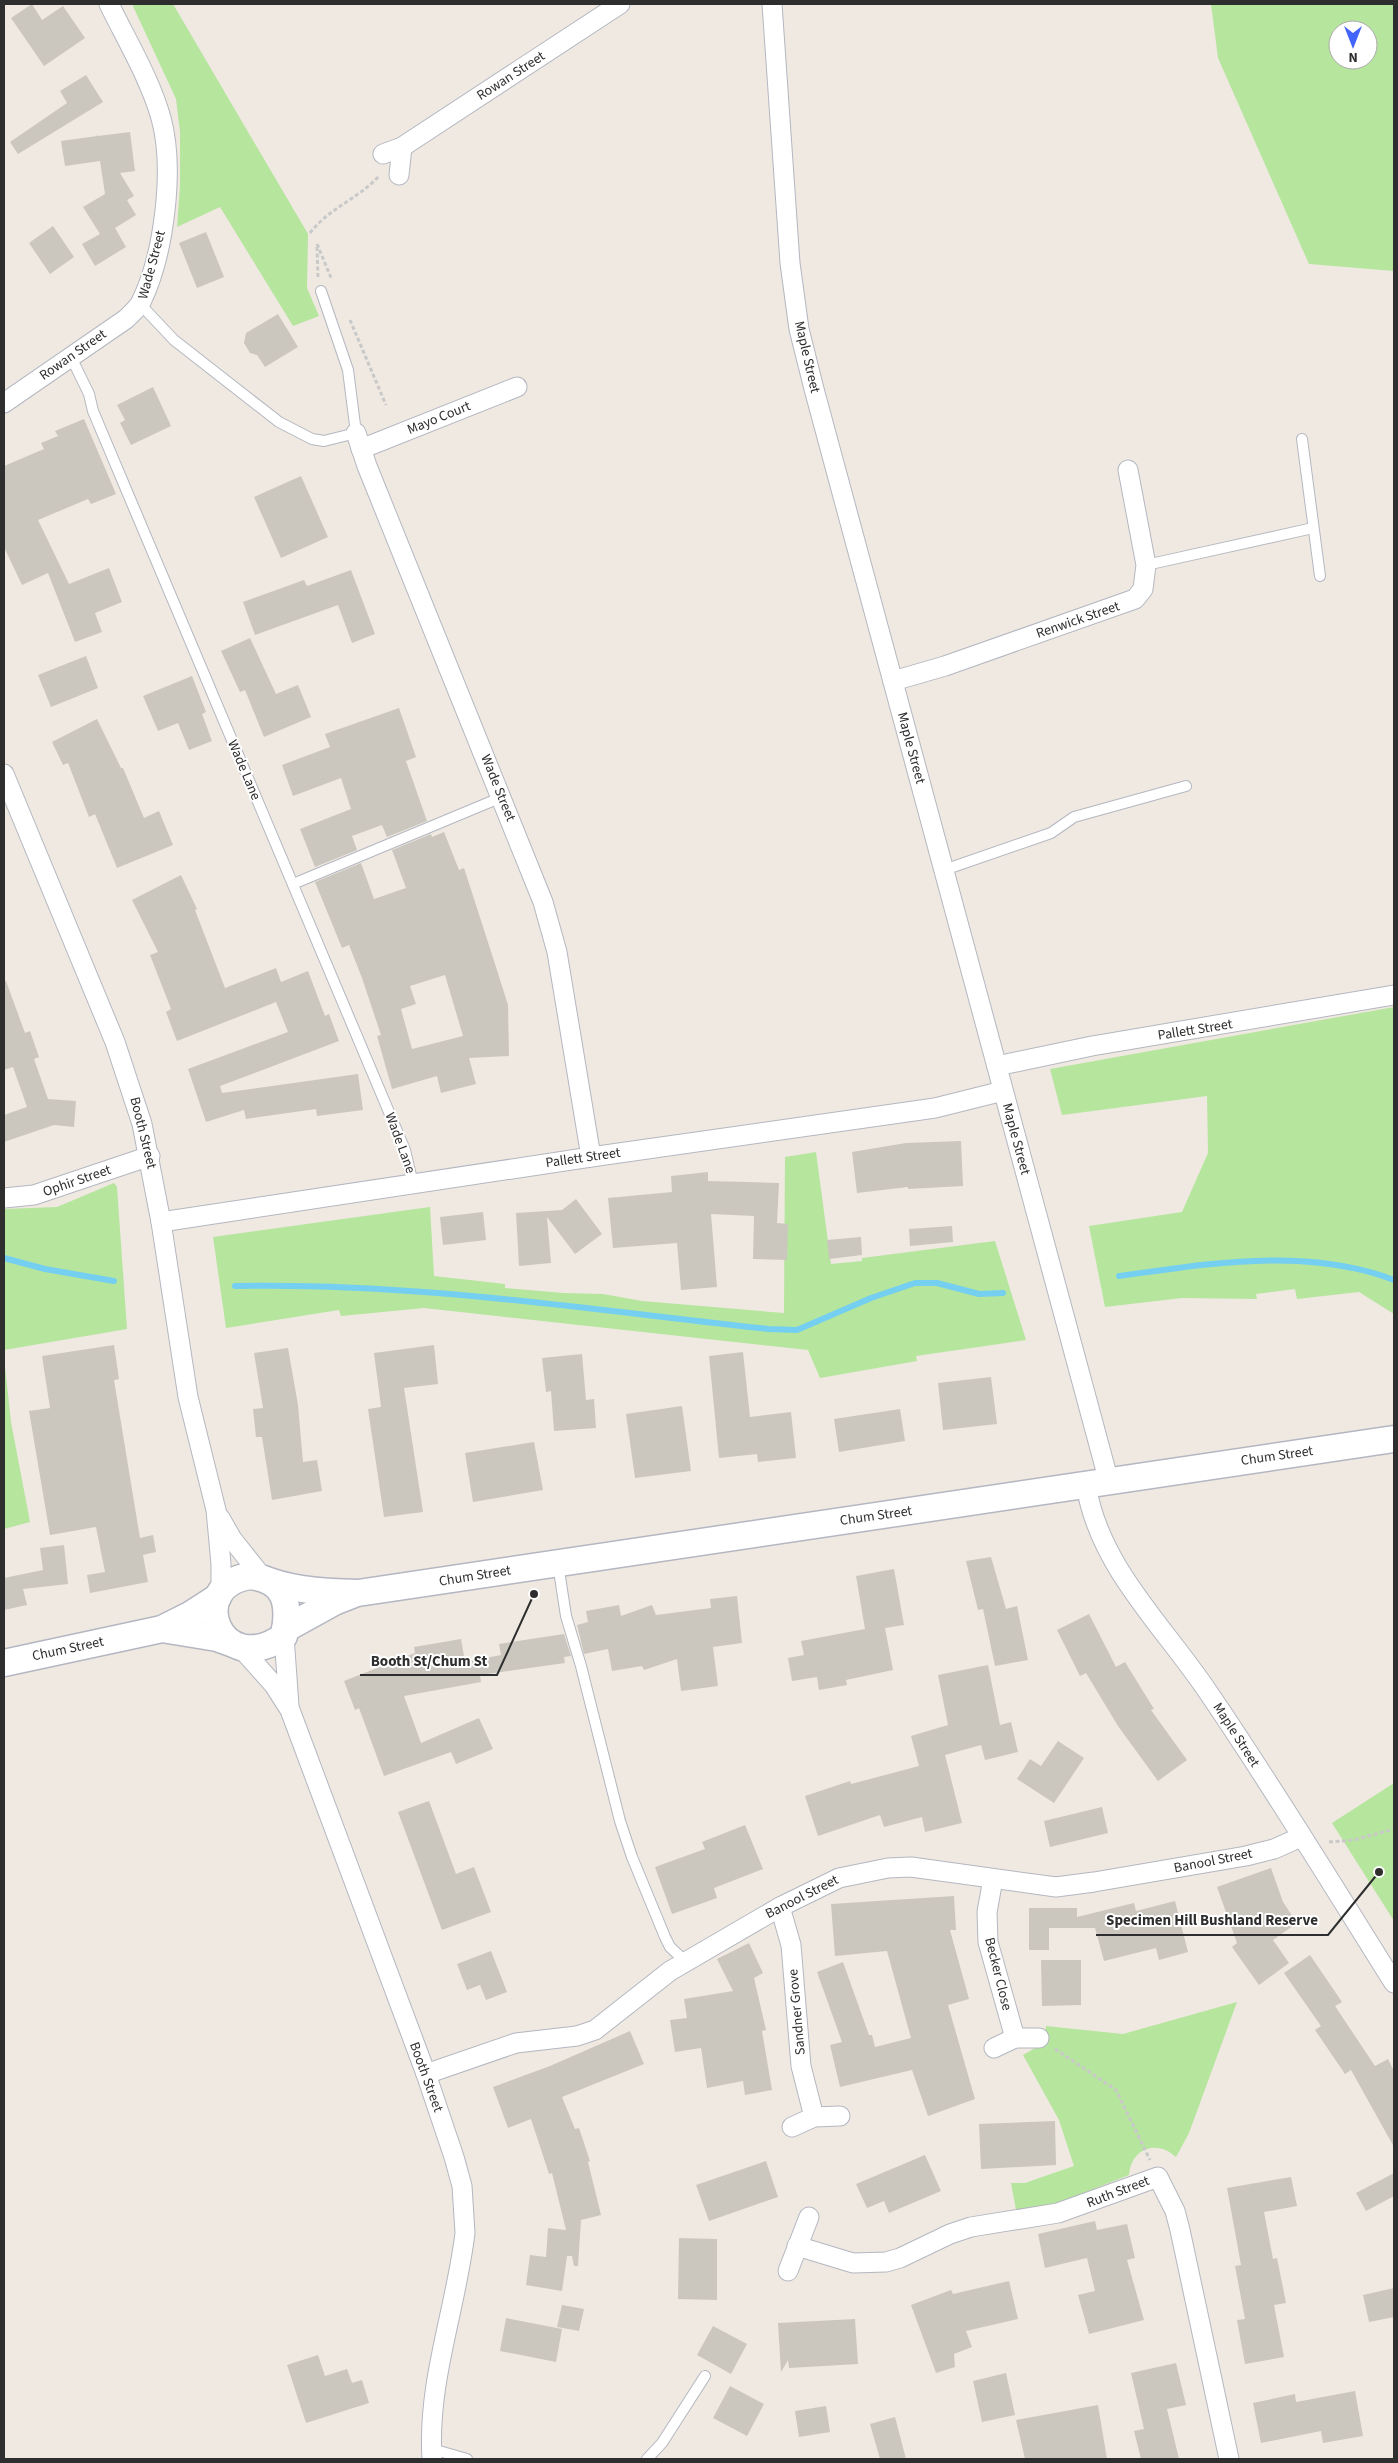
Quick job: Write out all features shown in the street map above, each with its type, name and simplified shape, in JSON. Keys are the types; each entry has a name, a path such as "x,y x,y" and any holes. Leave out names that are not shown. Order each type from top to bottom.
{"street":[{"name":"Wade Street","path":"109,4 151,90 166,138 167,172 161,243 152,276 140,304"},
{"name":"Rowan Street","path":"391,151 620,4"},
{"name":"Maple Street","path":"772,4 790,264 799,329 816,399 1003,1091 1097,1483 1090,1508 1097,1528 1119,1568 1147,1612 1208,1691 1394,1983"},
{"path":"391,151 399,175"},
{"name":"Rowan Street","path":"4,403 126,319 140,304"},
{"name":"Mayo Court","path":"359,441 517,387"},
{"name":"Wade Street","path":"359,441 543,902 557,952 591,1157"},
{"name":"Renwick Street","path":"893,681 946,666 1135,599 1143,590 1146,565 1128,470"},
{"name":"Booth Street","path":"4,774 116,1042 130,1082 150,1156 162,1222 188,1397 216,1510 221,1564 219,1594"},
{"name":"Pallett Street","path":"996,1066 1092,1046 1394,995"},
{"name":"Pallett Street","path":"162,1222 591,1157 935,1108 1003,1091"},
{"name":"Ophir Street","path":"4,1198 34,1195 150,1156"},
{"name":"Chum Street","path":"266,1579 302,1590 358,1593 1394,1438"},
{"name":"Booth Street","path":"216,1510 232,1539 266,1579"},
{"path":"240,1577 266,1579 284,1597 287,1607 285,1632 273,1643 261,1648 236,1646 224,1638 216,1622 214,1614 219,1594 231,1582 240,1577"},
{"name":"Chum Street","path":"285,1632 334,1602 358,1593"},
{"name":"Chum Street","path":"4,1663 162,1629 190,1615 219,1594"},
{"name":"Chum Street","path":"162,1629 217,1638 236,1646"},
{"name":"Booth Street","path":"285,1632 290,1710"},
{"name":"Booth Street","path":"236,1646 274,1685 290,1710 426,2074 459,2173 465,2217 462,2256 437,2374 432,2454"},
{"name":"Banool Street","path":"426,2074 516,2043 577,2036 595,2030 686,1962 780,1907 839,1878 888,1868 937,1870 1036,1885 1079,1885 1246,1856 1304,1841"},
{"name":"Becker Close","path":"993,1879 987,1912 988,1942 1015,2038"},
{"name":"Sandner Grove","path":"780,1907 791,1944 801,2066 814,2117"},
{"path":"994,2048 1015,2038 1038,2038"},
{"path":"792,2127 814,2117 840,2116"},
{"name":"Ruth Street","path":"797,2246 853,2263 886,2262 900,2258 971,2227 1058,2213 1158,2176 1175,2211 1180,2230 1229,2459"},
{"path":"788,2271 809,2217"}],"lane":[{"name":"Wade Street","path":"140,304 174,340 287,426 312,439 359,441 348,370 321,291"},
{"name":"Wade Lane","path":"71,357 89,394 97,420 405,1150 414,1184"},
{"path":"1302,439 1320,576"},
{"path":"1146,565 1313,528"},
{"path":"944,870 1051,833 1074,816 1186,786"},
{"path":"293,884 502,797"},
{"path":"558,1563 566,1616 632,1857 665,1938 670,1947 686,1962"},
{"path":"647,2459 662,2443 705,2376"},
{"path":"432,2454 467,2459"}],"path":[{"path":"310,233 331,211 358,196 378,178 391,151"},
{"path":"321,291 317,274 317,244 336,289"},
{"path":"348,316 386,405"},
{"path":"1304,1841 1354,1840 1394,1829"},
{"path":"1038,2038 1116,2090 1158,2176"}],"green space":[{"path":"132,4 173,4 308,234 307,288 319,316 293,326 220,207 177,227 180,187 180,132 176,99"},
{"path":"1211,4 1394,4 1394,271 1309,264 1218,58"},
{"path":"1394,1007 1394,1314 1359,1292 1297,1299 1295,1289 1256,1294 1257,1299 1182,1298 1105,1307 1089,1226 1182,1212 1208,1153 1207,1096 1062,1115 1050,1069"},
{"path":"816,1152 831,1264 862,1261 862,1258 995,1241 1026,1340 916,1356 917,1361 820,1378 808,1350 424,1308 341,1316 339,1310 226,1328 213,1237 430,1207 434,1276 505,1284 505,1288 603,1294 642,1301 784,1313 785,1157"},
{"path":"114,1183 117,1187 127,1329 4,1350 4,1209 57,1207"},
{"path":"4,1357 11,1422 30,1522 4,1529"},
{"path":"1394,1783 1394,1921 1332,1823"},
{"path":"1237,2002 1189,2133 1176,2157 1169,2151 1161,2148 1146,2149 1135,2158 1129,2175 1053,2205 1016,2210 1011,2183 1025,2183 1074,2166 1059,2120 1023,2055 1044,2043 1046,2026 1123,2034"}],"building":[{"path":"32,4 42,20 63,6 85,38 44,66 11,18"},
{"path":"86,75 103,102 18,154 10,142 67,103 60,91"},
{"path":"130,132 135,171 120,173 134,196 127,200 136,215 115,228 126,247 95,266 82,244 100,234 83,207 105,194 100,161 65,166 61,141 97,136 96,134 98,136"},
{"path":"53,226 74,257 50,274 29,243"},
{"path":"206,232 224,277 197,288 179,243"},
{"path":"278,314 298,347 265,367 257,355 250,353 244,343 246,333"},
{"path":"153,387 171,426 131,445 120,423 125,420 117,405"},
{"path":"84,419 116,494 91,504 88,499 38,520 69,584 109,568 122,602 95,613 102,632 75,642 48,573 22,585 4,547 4,466 44,449 41,443 58,436 55,431"},
{"path":"301,476 328,537 281,558 254,497"},
{"path":"351,570 375,634 352,643 338,605 255,635 243,602 304,580 307,586"},
{"path":"250,638 276,694 298,685 311,717 264,737 245,690 240,692 221,651"},
{"path":"86,656 98,688 51,707 38,675"},
{"path":"192,676 206,712 202,714 212,741 189,750 178,723 158,731 143,696"},
{"path":"399,708 416,757 406,761 427,821 387,837 382,825 352,836 357,850 315,867 300,829 351,809 341,778 293,796 282,765 330,747 325,734"},
{"path":"97,719 121,768 123,768 144,818 159,811 173,845 117,868 95,814 89,817 68,763 63,765 52,742"},
{"path":"444,832 459,870 464,868 508,1005 509,1056 469,1058 476,1084 441,1093 437,1076 392,1089 377,1036 381,1035 362,978 349,945 342,948 315,882 361,863 374,899 406,888 392,850 431,834 432,837","holes":["445,975 463,1036 412,1049 401,1009 416,1004 410,986"]},
{"path":"181,875 197,909 195,910 225,988 276,968 281,982 308,971 325,1016 329,1014 339,1041 220,1086 222,1093 358,1074 363,1110 317,1116 316,1109 246,1119 244,1110 206,1122 188,1069 288,1032 276,1002 177,1041 166,1012 171,1009 150,955 158,952 132,900"},
{"path":"4,981 6,981 25,1033 30,1031 39,1057 34,1059 48,1099 76,1101 74,1127 54,1125 4,1142 4,1115 27,1107 13,1067 4,1070"},
{"path":"961,1141 963,1186 908,1189 908,1187 857,1193 852,1152 906,1143"},
{"path":"708,1172 708,1181 779,1183 777,1223 788,1224 787,1260 753,1259 754,1216 711,1214 717,1287 681,1290 677,1243 613,1248 608,1198 672,1192 671,1176"},
{"path":"576,1199 602,1234 575,1254 547,1217 551,1263 519,1266 516,1213 562,1210"},
{"path":"483,1212 486,1240 443,1245 440,1217"},
{"path":"952,1226 953,1242 910,1246 909,1229"},
{"path":"861,1237 862,1255 829,1259 827,1240"},
{"path":"114,1345 119,1379 114,1380 140,1538 153,1535 156,1552 143,1555 148,1582 90,1593 87,1575 105,1572 96,1527 50,1535 29,1411 50,1408 42,1356"},
{"path":"434,1345 438,1384 404,1388 423,1512 384,1517 368,1409 381,1407 374,1353"},
{"path":"288,1348 298,1405 303,1462 317,1460 322,1491 272,1500 262,1437 256,1437 253,1409 263,1408 254,1353"},
{"path":"743,1352 750,1417 791,1412 796,1458 758,1462 757,1454 719,1458 709,1356"},
{"path":"582,1354 586,1400 594,1399 596,1428 554,1431 551,1391 546,1392 542,1358"},
{"path":"991,1377 997,1424 943,1430 938,1383"},
{"path":"682,1406 691,1471 635,1478 626,1414"},
{"path":"900,1409 905,1441 839,1452 834,1419"},
{"path":"534,1442 543,1490 473,1502 465,1453"},
{"path":"64,1545 68,1584 23,1589 27,1605 4,1610 4,1578 43,1570 40,1548"},
{"path":"991,1557 1006,1609 1017,1606 1028,1660 995,1666 983,1609 978,1610 966,1561"},
{"path":"894,1569 904,1625 885,1628 893,1670 846,1680 847,1685 819,1690 817,1677 792,1681 788,1658 804,1655 801,1641 865,1629 856,1576"},
{"path":"737,1596 742,1643 713,1647 718,1686 681,1691 677,1659 644,1670 642,1666 612,1671 608,1649 584,1654 577,1625 588,1622 586,1611 619,1605 621,1616 652,1605 656,1615 711,1608 710,1599"},
{"path":"1089,1614 1116,1667 1125,1662 1154,1709 1151,1710 1187,1760 1158,1781 1118,1726 1086,1673 1080,1676 1057,1630"},
{"path":"564,1634 571,1656 564,1657 565,1663 480,1675 481,1682 404,1696 421,1743 479,1718 493,1749 456,1764 451,1752 384,1776 359,1708 355,1710 344,1681 415,1653 414,1647 461,1639 465,1662 501,1655 499,1644"},
{"path":"988,1665 1000,1725 1011,1722 1018,1752 985,1760 981,1745 945,1755 962,1823 925,1832 922,1817 884,1827 880,1815 818,1836 805,1796 850,1781 851,1784 919,1766 911,1736 948,1725 938,1675"},
{"path":"1058,1741 1084,1758 1054,1803 1017,1779 1030,1759 1041,1766"},
{"path":"429,1801 456,1874 474,1867 491,1912 442,1930 398,1812"},
{"path":"1102,1807 1108,1833 1050,1847 1044,1821"},
{"path":"745,1825 763,1869 714,1888 717,1898 672,1914 655,1867 705,1849 702,1842"},
{"path":"1271,1868 1283,1902 1297,1923 1273,1940 1289,1963 1259,1985 1232,1947 1237,1943 1217,1887"},
{"path":"954,1896 956,1930 950,1930 969,1999 948,2005 975,2099 928,2116 912,2070 840,2087 830,2045 842,2042 817,1972 843,1962 875,2047 911,2038 887,1951 835,1956 831,1904"},
{"path":"1175,1901 1188,1952 1159,1960 1156,1948 1104,1961 1095,1928 1049,1928 1049,1950 1029,1950 1029,1908 1077,1908 1077,1917 1134,1903 1136,1911"},
{"path":"749,1943 763,1973 754,1978 766,2030 762,2031 772,2090 745,2095 743,2081 707,2088 701,2048 675,2052 670,2020 687,2018 684,1999 733,1991 717,1959"},
{"path":"491,1951 507,1992 486,2000 480,1985 467,1990 457,1964"},
{"path":"1310,1955 1342,2002 1335,2006 1375,2066 1388,2059 1394,2071 1394,2147 1351,2070 1345,2074 1315,2030 1321,2026 1284,1973"},
{"path":"1041,1960 1081,1960 1081,2005 1042,2006"},
{"path":"630,2031 644,2064 562,2097 575,2129 579,2128 590,2161 588,2162 601,2215 581,2220 578,2266 574,2266 572,2256 567,2256 562,2291 526,2285 530,2255 546,2257 548,2228 566,2230 552,2173 549,2174 531,2119 508,2128 493,2087 550,2066"},
{"path":"1055,2121 1056,2165 981,2169 979,2124"},
{"path":"925,2155 941,2191 889,2213 884,2201 867,2208 856,2184"},
{"path":"766,2161 778,2197 709,2221 696,2185"},
{"path":"1394,2173 1394,2196 1366,2211 1356,2193"},
{"path":"1291,2177 1297,2206 1264,2212 1273,2259 1277,2258 1286,2303 1274,2305 1284,2357 1245,2364 1237,2320 1245,2319 1235,2266 1241,2265 1227,2188"},
{"path":"1095,2221 1097,2230 1127,2224 1135,2258 1127,2260 1144,2320 1089,2334 1078,2295 1095,2291 1087,2258 1045,2268 1038,2234"},
{"path":"679,2238 717,2239 717,2300 678,2299"},
{"path":"1009,2281 1018,2319 966,2331 972,2347 954,2354 955,2367 936,2373 911,2305 951,2290 953,2294"},
{"path":"1394,2288 1394,2317 1369,2322 1363,2295"},
{"path":"562,2305 584,2309 579,2331 557,2327"},
{"path":"506,2318 562,2329 556,2362 500,2351"},
{"path":"855,2319 858,2364 789,2368 788,2360 781,2372 778,2323"},
{"path":"713,2326 747,2344 731,2374 697,2355"},
{"path":"318,2355 325,2376 347,2369 352,2383 362,2380 369,2403 306,2423 287,2365"},
{"path":"1176,2363 1186,2405 1167,2409 1179,2459 1141,2459 1134,2431 1144,2429 1131,2373"},
{"path":"1006,2373 1015,2415 982,2422 973,2381"},
{"path":"730,2386 764,2404 747,2436 713,2418"},
{"path":"1355,2391 1363,2436 1323,2443 1321,2431 1261,2443 1253,2403 1295,2394 1296,2402"},
{"path":"1098,2405 1107,2459 1025,2459 1016,2420"},
{"path":"826,2406 830,2432 799,2437 795,2411"},
{"path":"895,2417 906,2459 880,2459 870,2424"}],"waterway":[{"path":"4,1258 45,1269 114,1281"},
{"path":"1119,1276 1222,1263 1292,1261 1327,1263 1361,1270 1394,1280"},
{"path":"235,1286 368,1288 435,1293 768,1329 797,1330 871,1298 915,1283 937,1283 979,1294 1003,1293"}],"place":[{"name":"Booth St/Chum St","path":"534,1594"},
{"name":"Specimen Hill Bushland Reserve","path":"1379,1872"}]}
